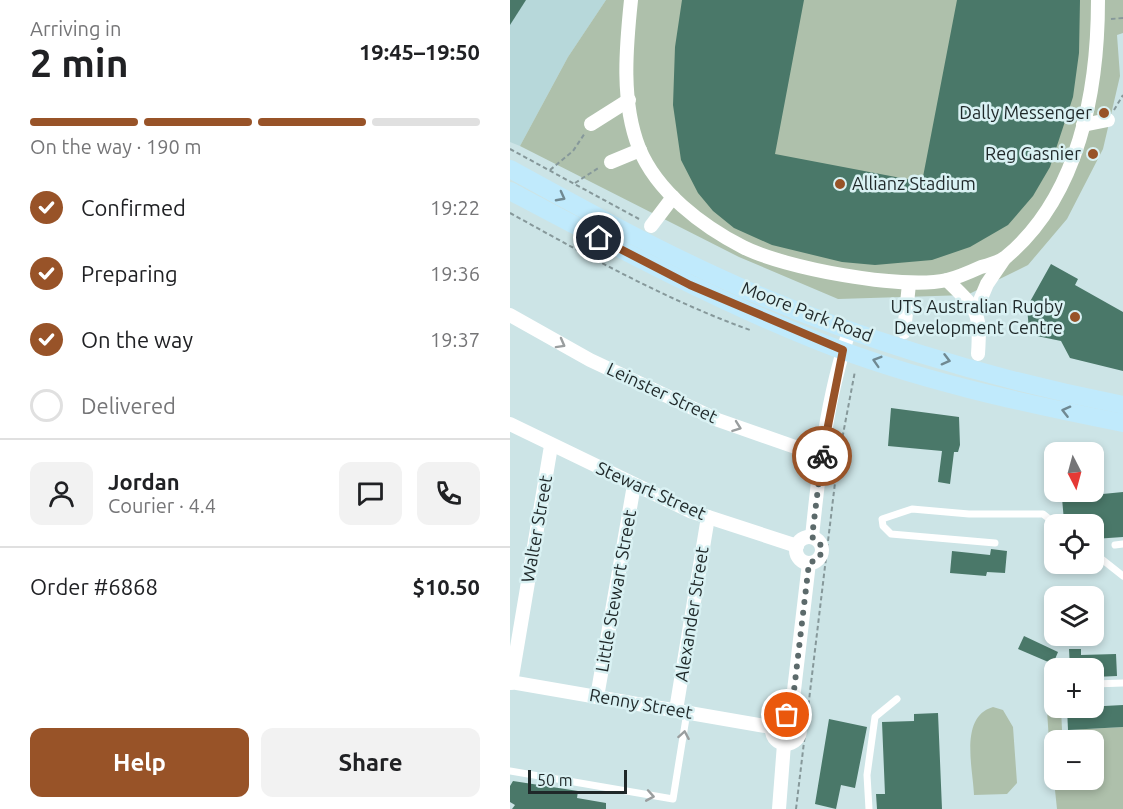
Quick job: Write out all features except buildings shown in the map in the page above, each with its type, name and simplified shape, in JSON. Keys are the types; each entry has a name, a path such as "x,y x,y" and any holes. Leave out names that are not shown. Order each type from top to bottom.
{"main road":[{"name":"Moore Park Road","path":"510,169 637,238 721,279 850,329 946,360 1123,405"},
{"name":"Moore Park Road","path":"510,191 690,285 843,350 939,379 1123,423"}],"street":[{"path":"631,0 626,65 630,120 640,150 673,197 704,223 744,248 798,265 909,284 947,280 1004,259"},
{"path":"978,354 980,333 976,310 987,284 1004,259 1039,224 1058,193 1078,145 1095,61 1098,0"},
{"path":"591,123 629,99"},
{"path":"1083,125 1108,120"},
{"path":"611,162 640,150"},
{"path":"651,226 673,197"},
{"path":"947,280 976,310"},
{"path":"904,332 909,284"},
{"name":"Leinster Street","path":"510,315 590,360 718,420 821,456"},
{"path":"812,537 821,456 843,350 850,329"},
{"name":"Stewart Street","path":"510,424 634,485 708,517 797,546"},
{"name":"Walter Street","path":"510,682 551,446"},
{"name":"Little Stewart Street","path":"597,697 634,485"},
{"name":"Alexander Street","path":"682,711 708,517"},
{"path":"812,537 820,543 822,552 818,559 809,563 800,559 797,546 802,540 812,537"},
{"path":"791,716 809,563"},
{"name":"Renny Street","path":"510,682 771,727"},
{"path":"791,716 798,722 800,731 793,742 784,744 773,737 771,727 778,717 791,716"},
{"path":"779,809 784,744"}],"lane":[{"path":"995,543 891,534 883,526 882,519 912,509 969,514 1044,515"},
{"path":"1104,561 1123,576"},
{"path":"1104,684 1123,683"},
{"path":"868,809 867,775 875,717 897,699"},
{"path":"510,771 673,799 682,711"}],"path":[{"path":"1108,120 1123,95"},
{"path":"550,170 573,151 591,123"},
{"path":"510,149 651,226"},
{"path":"573,184 596,168"},
{"path":"510,213 621,274 717,318 750,330"},
{"path":"796,809 837,466 855,371"}],"shaded area":[{"path":"510,0 606,0 568,57 520,146 510,142"}],"green space":[{"name":"Allianz Stadium","path":"606,0 1123,0 1123,33 1117,35 1120,76 1103,149 1067,219 1028,265 967,295 838,299 739,257 520,146 568,57"},
{"path":"993,707 1003,710 1013,727 1017,783 1007,794 974,795 970,745 972,732 982,713"},
{"path":"1048,718 1061,718 1062,730 1048,730"},
{"path":"1123,727 1123,809 1057,809 1055,790 1104,790 1104,730 1068,730"}],"way so far":[{"path":"787,715 791,716 809,563 818,559 822,552 820,543 812,537 822,456"}],"place":[{"name":"Dally Messenger","path":"1104,113"},
{"name":"Reg Gasnier","path":"1093,154"},
{"name":"Allianz Stadium","path":"840,184"},
{"name":"UTS Australian Rugby Development Centre","path":"1075,317"}],"route":[{"path":"599,238 690,285 843,350 822,456"}]}
